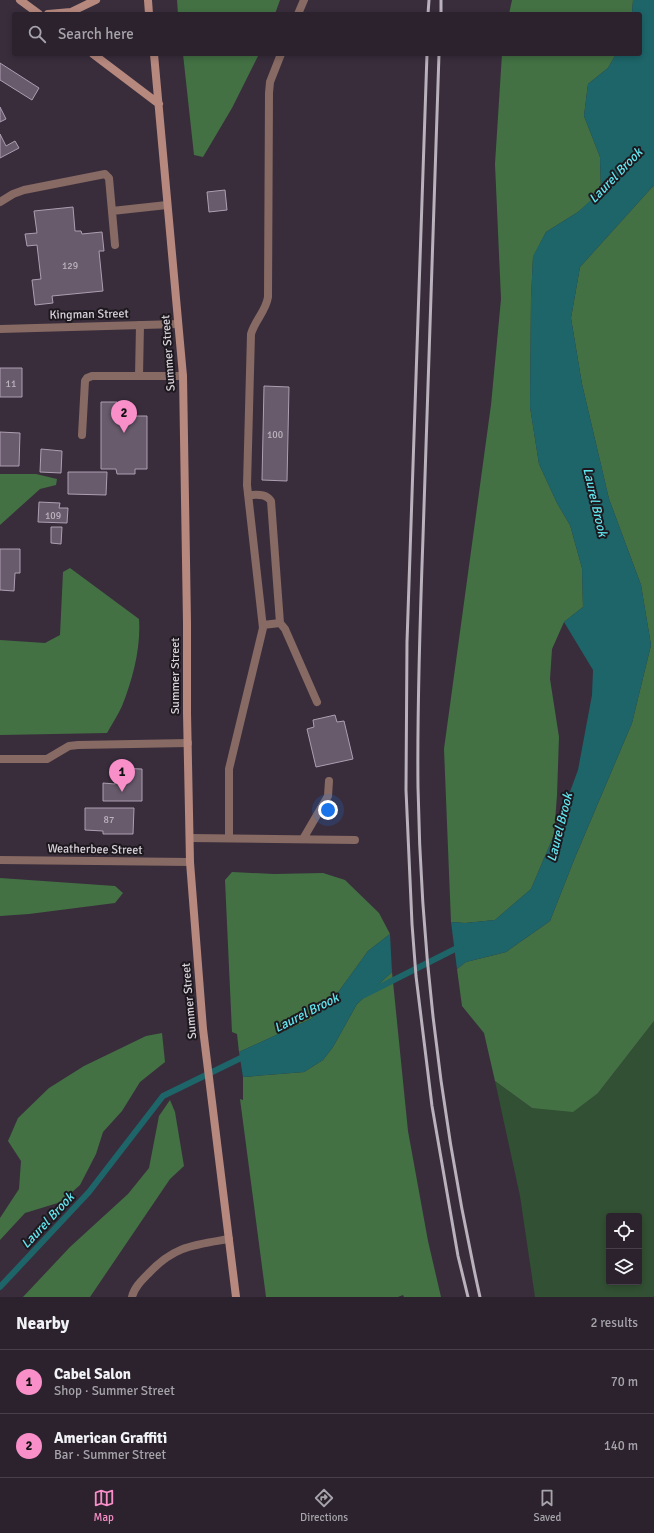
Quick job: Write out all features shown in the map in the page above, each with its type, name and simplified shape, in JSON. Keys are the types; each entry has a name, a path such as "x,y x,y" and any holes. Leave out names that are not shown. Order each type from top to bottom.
{"main road":[{"path":"71,12 96,0"},
{"path":"148,0 149,12"},
{"path":"22,1 37,12"},
{"path":"96,56 159,104"},
{"name":"Summer Street","path":"154,56 183,376 190,862 203,1029 236,1297"}],"street":[{"path":"299,12 304,0"},
{"path":"229,838 229,769 263,625 248,495 251,334 265,309 268,297 269,93 270,82 280,56"},
{"path":"0,202 13,194 24,190 105,174 109,178 115,245"},
{"path":"112,211 168,204"},
{"name":"Kingman Street","path":"0,329 178,324"},
{"path":"140,325 140,376"},
{"path":"82,435 85,381 87,378 92,376 183,376"},
{"path":"248,495 264,495 268,496 272,501 280,623 285,629 317,702"},
{"path":"263,625 280,623"},
{"path":"0,759 47,758 69,746 78,745 188,743"},
{"path":"303,839 328,796 329,781"},
{"path":"190,838 355,840"},
{"name":"Weatherbee Street","path":"0,860 190,862"},
{"path":"132,1297 134,1292 149,1273 166,1256 175,1251 193,1245 229,1239"}],"shaded area":[{"path":"177,0 280,0 276,12 178,12"},
{"path":"512,0 633,0 632,12 509,12"},
{"path":"183,56 258,56 232,108 203,157 194,155"},
{"path":"502,56 615,56 608,68 588,84 584,116 600,157 601,192 578,212 546,232 533,257 530,407 539,464 557,503 570,525 582,568 583,607 564,622 552,649 550,679 559,737 554,835 531,889 495,920 465,923 451,922 444,749 491,405 501,299 495,164"},
{"path":"654,185 654,1021 598,1093 573,1112 532,1108 495,1081 484,1033 462,1006 457,969 466,962 506,952 550,921 632,723 651,645 641,585 609,499 582,384 571,318 580,267"},
{"path":"0,474 36,474 57,479 56,485 40,489 0,525"},
{"path":"70,568 139,619 139,641 135,663 130,685 122,706 107,733 0,735 0,640 45,643 60,635 63,572"},
{"path":"232,872 274,874 323,873 345,880 379,913 390,934 368,951 334,998 311,1019 239,1052 237,1034 232,1032 225,880"},
{"path":"0,878 115,886 123,893 115,903 29,914 0,916"},
{"path":"392,972 408,1131 428,1241 441,1297 404,1297 403,1295 398,1297 266,1297 240,1099 243,1100 243,1077 304,1072 323,1060 333,1047 357,1004"},
{"path":"654,1021 654,1297 535,1297 520,1196 495,1081 532,1108 598,1093"},
{"path":"162,1033 165,1062 140,1082 122,1111 103,1132 96,1154 80,1185 61,1202 25,1213 0,1240 0,1218 19,1189 21,1161 8,1141 18,1118 49,1088 84,1066 146,1036"},
{"path":"170,1100 175,1112 184,1166 170,1179 90,1297 23,1297 70,1247 128,1194 149,1168 159,1116"}],"water":[{"path":"633,0 654,0 654,185 580,267 571,318 582,384 609,499 641,585 651,645 632,723 550,921 506,952 466,962 457,969 451,922 465,923 495,920 531,889 554,835 578,770 592,695 593,670 564,622 583,607 582,568 570,525 557,503 539,464 530,407 533,256 546,232 578,212 601,191 600,157 584,116 588,84 608,68 615,56 642,56 642,12 632,12"},
{"path":"390,934 392,972 357,1004 333,1047 323,1060 304,1072 243,1077 239,1052 311,1019 334,998 368,951"}],"building":[{"path":"0,63 39,88 32,100 0,80"},
{"path":"0,107 6,119 0,122"},
{"path":"0,134 6,146 15,141 19,148 0,158"},
{"path":"225,190 227,210 209,212 207,192"},
{"path":"73,207 75,231 81,231 82,234 102,232 104,251 99,251 103,291 52,296 53,303 35,305 32,280 41,279 37,245 27,246 25,234 37,233 34,211"},
{"path":"0,368 22,368 22,397 0,397"},
{"path":"264,386 289,387 287,481 262,480"},
{"path":"101,402 117,402 118,416 147,416 147,469 135,469 135,474 117,474 116,469 101,469"},
{"path":"0,432 20,433 19,466 0,466"},
{"path":"41,449 62,451 61,473 40,472"},
{"path":"68,472 107,472 106,495 68,494"},
{"path":"39,502 60,503 59,508 68,508 67,523 38,522"},
{"path":"51,527 62,527 61,544 51,543"},
{"path":"0,549 20,549 20,573 15,573 14,591 0,590"},
{"path":"335,715 337,722 344,721 353,759 316,767 307,729 314,727 313,720"},
{"path":"115,768 142,769 142,801 103,801 103,783 115,784"},
{"path":"85,808 134,808 133,834 103,834 103,831 85,830"}],"waterway":[{"name":"Laurel Brook","path":"364,995 461,946"},
{"name":"Laurel Brook","path":"0,1287 89,1192 163,1096 247,1055"}],"railway":[{"path":"428,12 429,0"},
{"path":"441,0 441,12"},
{"path":"427,56 407,642 406,790 412,924 416,976 432,1106 458,1256 468,1297"},
{"path":"439,56 419,662 418,787 420,851 429,979 436,1044 455,1171 480,1297"}],"place":[{"name":"American Graffiti","path":"124,433"},
{"name":"Cabel Salon","path":"122,792"}]}
